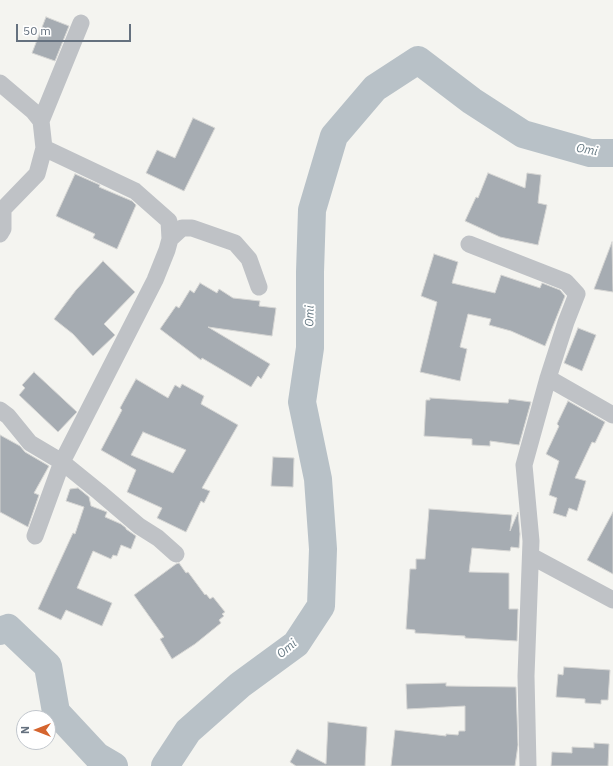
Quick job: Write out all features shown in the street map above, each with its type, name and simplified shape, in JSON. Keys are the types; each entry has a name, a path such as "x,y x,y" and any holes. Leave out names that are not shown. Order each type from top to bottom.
{"street":[{"path":"0,234 3,229 3,209 37,174 44,148 41,122 81,23"},
{"path":"0,83 33,111 41,122"},
{"path":"35,536 62,462 155,280 170,239 169,221 136,191 44,148"},
{"path":"170,239 182,228 192,228 235,243 249,259 259,287"},
{"path":"469,244 566,282 577,294 566,322 548,378 524,465 531,541 526,676 528,766"},
{"path":"548,378 613,415"},
{"path":"0,410 8,416 30,443 62,462 100,492 138,526 158,538 176,554"},
{"path":"530,556 613,600"}],"building":[{"path":"46,17 69,26 55,61 32,53"},
{"path":"193,118 215,128 184,191 146,173 157,150 175,158"},
{"path":"488,173 525,188 527,173 541,175 538,203 547,205 538,245 500,237 465,221 476,197 478,198"},
{"path":"75,174 100,185 99,187 132,201 136,205 117,249 93,238 95,234 56,216"},
{"path":"612,242 613,292 594,289"},
{"path":"434,254 458,262 452,283 495,293 501,275 540,288 542,283 560,290 565,296 545,346 511,331 489,325 491,319 468,314 460,347 467,349 460,381 420,372 437,302 421,296"},
{"path":"103,261 135,292 104,324 115,335 93,356 73,334 54,319 76,290"},
{"path":"200,283 217,293 219,289 233,298 260,301 259,306 276,308 272,336 208,327 270,364 261,379 258,376 251,387 202,358 201,360 160,329 176,306 179,308 190,290 194,293"},
{"path":"578,328 596,335 582,371 564,363"},
{"path":"34,372 77,412 58,432 19,395 25,388 22,385"},
{"path":"136,379 168,398 175,385 180,388 182,384 204,396 201,404 238,425 202,488 210,491 204,503 201,501 186,532 157,518 162,508 127,492 136,470 101,450 122,410 120,408","holes":["143,432 186,450 173,473 131,455"]},
{"path":"430,398 508,403 509,399 531,402 519,445 490,441 490,446 472,445 472,439 424,436 426,400 430,400"},
{"path":"568,401 605,422 595,443 592,442 575,478 586,481 577,511 569,508 566,517 553,513 557,498 549,495 559,461 546,454 559,426 557,424"},
{"path":"0,435 20,446 25,452 49,466 34,493 39,495 28,527 0,512"},
{"path":"273,457 294,458 293,487 271,486"},
{"path":"78,488 89,497 91,506 107,512 105,517 121,524 136,536 131,549 121,545 117,556 113,555 111,559 93,551 77,588 112,603 102,626 66,610 61,620 38,609 73,533 75,534 84,507 66,501 70,489"},
{"path":"429,509 512,515 510,531 518,512 520,534 519,548 511,547 510,551 472,548 469,572 509,573 509,609 518,609 517,641 415,633 415,630 406,629 410,569 416,569 416,559 425,559"},
{"path":"613,512 613,574 587,560"},
{"path":"179,563 186,573 188,572 205,595 206,594 210,599 213,597 225,612 222,614 224,616 219,620 221,623 195,644 172,659 160,639 164,637 134,595"},
{"path":"564,667 610,670 608,700 601,700 601,704 585,703 585,699 556,697 558,674 563,675"},
{"path":"446,683 446,686 516,687 518,745 515,766 391,766 395,730 446,736 446,734 458,735 459,731 465,731 465,706 407,709 406,684"},
{"path":"328,722 367,727 365,766 296,766 290,762 297,749 326,764"},
{"path":"594,743 609,744 608,766 551,766 552,752 572,753 572,747 594,748"}],"waterway":[{"name":"Omi","path":"165,766 188,731 240,685 296,644 321,606 323,549 318,479 302,402 310,348 312,210 334,136 375,88 418,60 472,101 523,134 590,153 613,153"},
{"name":"Omi","path":"0,631 8,628 48,666 56,712 97,756 114,766"}]}
